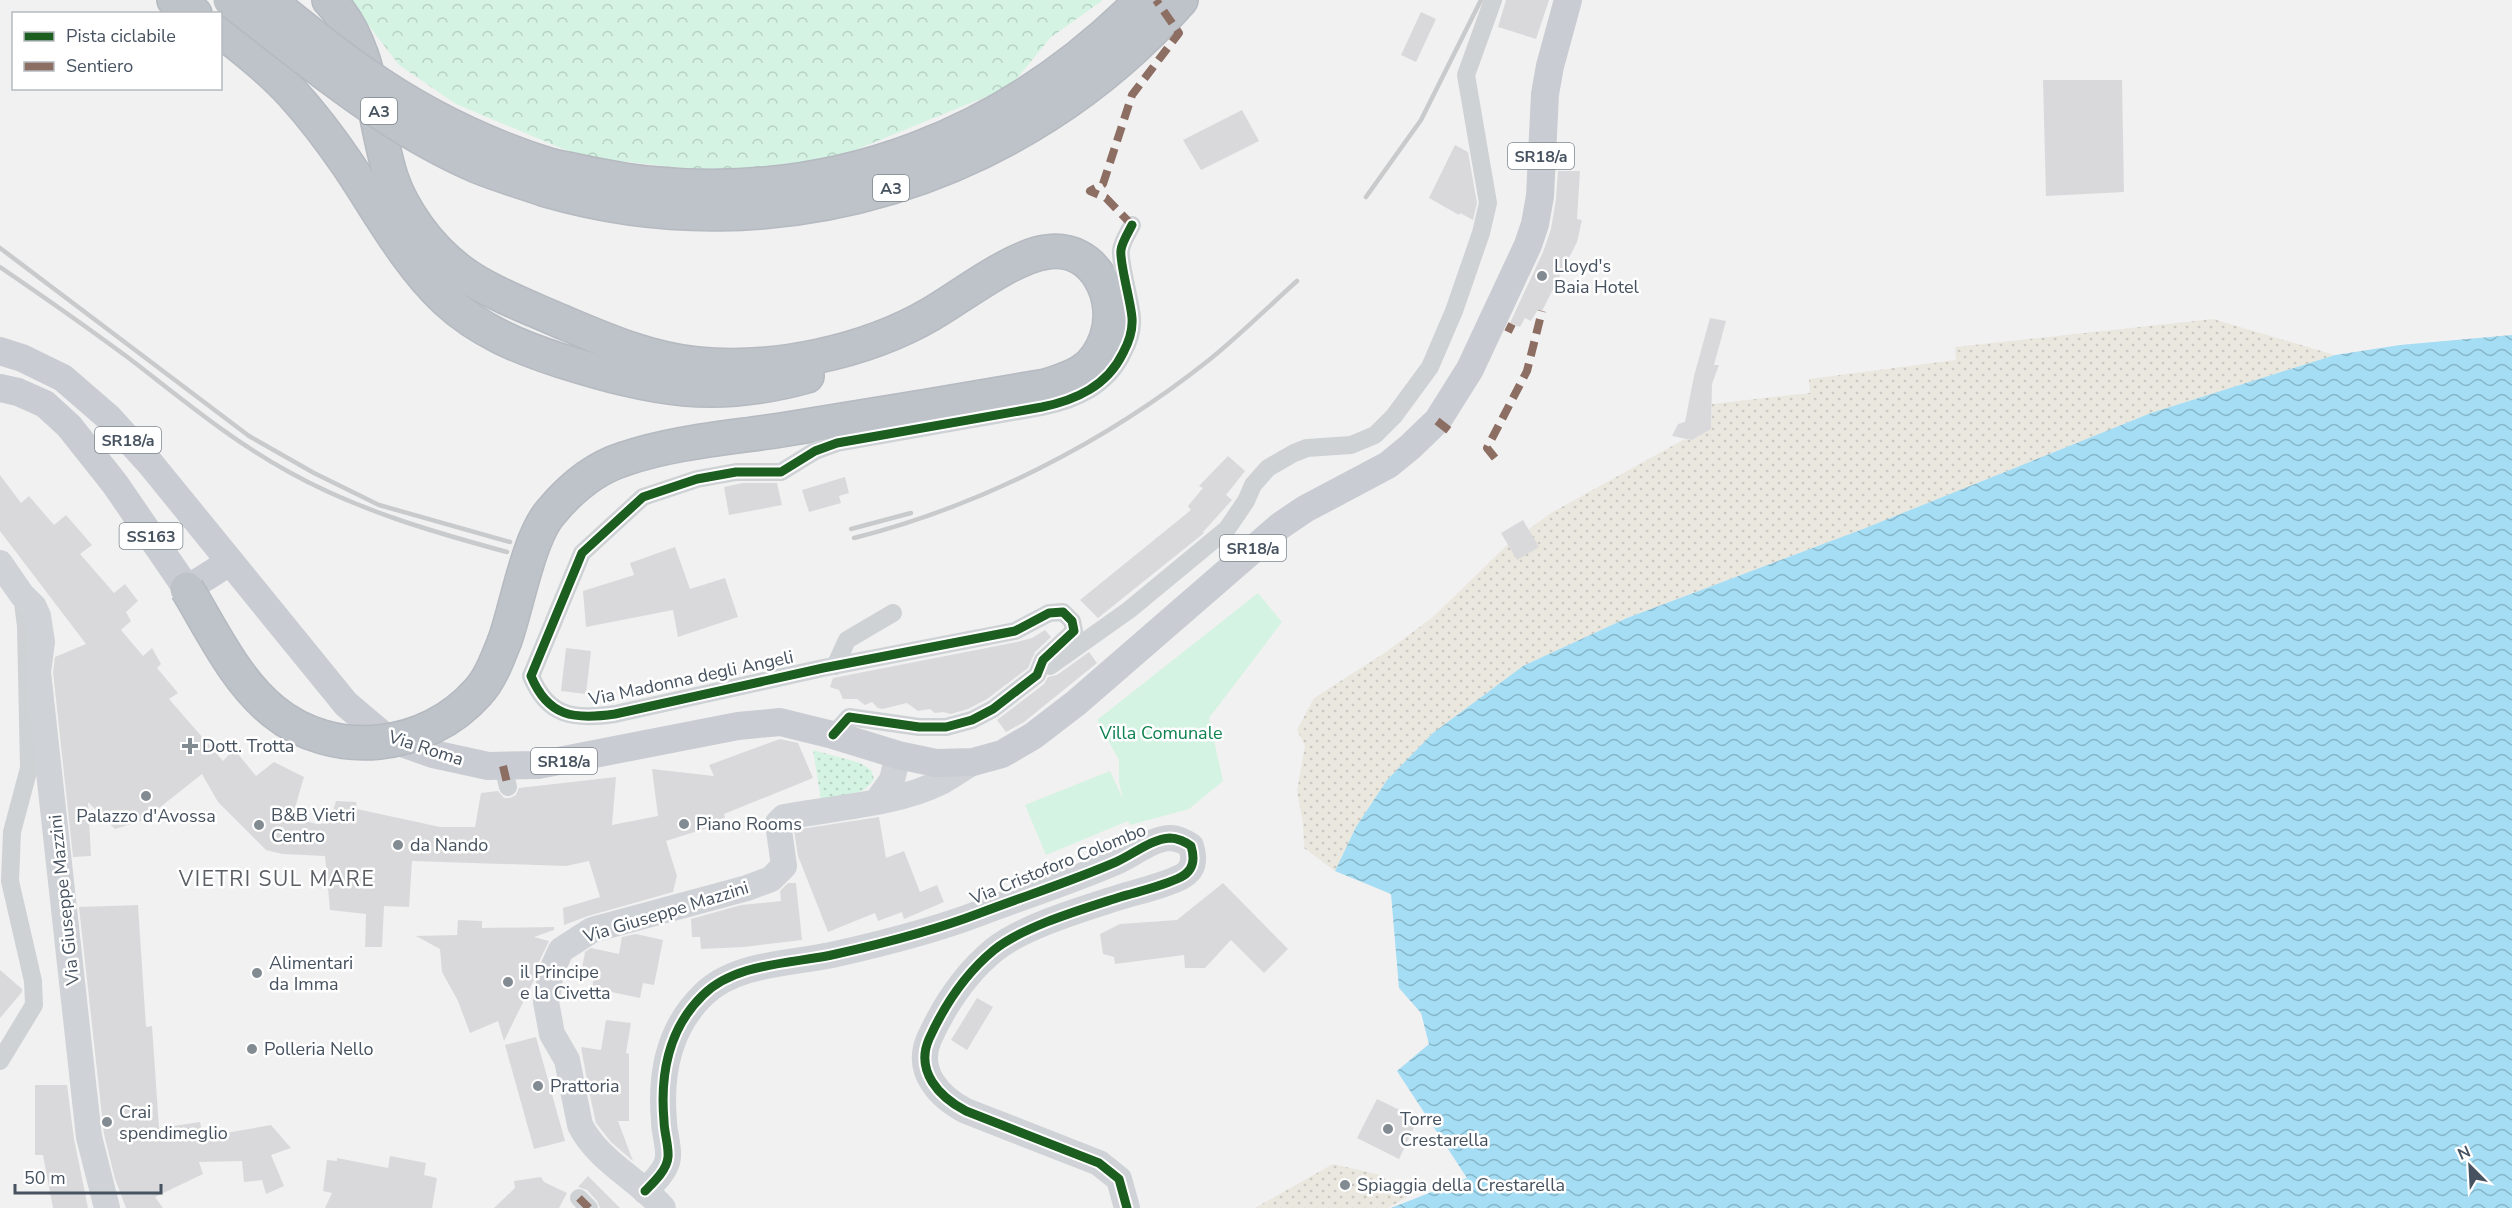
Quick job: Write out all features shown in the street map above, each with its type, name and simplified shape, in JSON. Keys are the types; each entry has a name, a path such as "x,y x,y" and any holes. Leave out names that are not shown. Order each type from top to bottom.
{"highway":[{"path":"174,0 192,12"},
{"name":"A3","path":"230,0 356,97 404,127 475,165 549,178 715,186 810,178 849,171 935,142 1015,103 1078,59 1142,0"},
{"name":"A3","path":"268,0 361,72 424,111 465,134 508,152 549,178 618,206 657,212 702,213 781,210 864,196 907,183 959,162 1030,128 1097,81 1158,26 1181,0"},
{"path":"187,589 239,673 272,710 294,726 326,740 386,741 419,734 444,722 465,706 480,690 506,640 538,531 556,506 578,485 599,470 623,459 669,448 1046,386 1080,374 1094,361 1104,345 1111,325 1111,305 1105,286 1095,269 1083,259 1055,251 1031,256 927,316 883,338 848,349 783,362 700,365 654,358 618,346 486,289 465,276 442,257 405,210 391,177 360,46 342,13 329,0"},
{"path":"222,32 284,86 314,118 414,265 447,301 480,325 529,350 654,387 732,390 776,385 872,354 892,346 927,316"}],"main road":[{"name":"SR18/a","path":"973,762 1002,754 1034,736 1076,703 1280,526 1305,509 1388,465 1438,420 1451,403 1470,369 1528,245 1535,224 1540,196 1545,94 1568,0"},
{"name":"Via Roma","path":"0,351 22,358 63,378 88,399 148,462 346,704 386,736 451,758 488,766 506,777 538,765 738,726 780,722 898,755 936,763 973,762"},
{"name":"SS163","path":"0,388 18,392 45,404 69,426 115,484 187,589"},
{"path":"187,589 230,562"}],"street":[{"name":"Via Madonna degli Angeli","path":"833,735 849,717 920,727 946,727 972,720 993,709 1102,630 1227,529 1246,501 1253,485 1268,468 1307,448 1351,445 1376,435 1394,416 1430,367 1454,311 1481,233 1488,203 1466,75 1492,0"},
{"name":"Via Madonna degli Angeli","path":"1037,675 1043,660 1074,631 1072,621 1063,612 1048,613 1015,631 834,666 615,714 586,717 571,715 548,704 538,694 531,676 582,553 643,497 697,480 736,472 781,472 815,451 837,443 1065,402 1097,385 1119,362 1132,331 1130,298 1120,251 1132,225"},
{"name":"Via Giuseppe Mazzini","path":"0,563 22,596 34,607 41,628 39,684 57,826 89,1137 107,1208"},
{"path":"0,1060 34,1005 33,981 10,882 12,832 29,768 26,626 22,596"},
{"path":"834,666 847,640 893,613"},
{"path":"877,801 892,780 898,755"},
{"name":"Via Giuseppe Mazzini","path":"656,1201 597,1148 585,1135 580,1125 567,1060 552,1034 546,1002 551,972 561,950 592,930 747,888 771,879 784,866 778,823 784,817 877,801 933,785 973,762"},
{"name":"Via Cristoforo Colombo","path":"656,1201 668,1158 662,1098 665,1067 670,1046 688,1012 704,993 721,982 751,970 879,944 966,918 1117,861 1155,842 1171,838 1186,842 1191,846 1194,862 1188,872 1032,929 995,949 978,965 954,995 941,1015 925,1048 926,1068 932,1083 950,1102 1099,1163 1119,1179 1127,1208"}],"green space":[{"path":"349,0 1103,0 1050,38 1010,87 838,157 720,172 582,157 456,104 399,65"},
{"name":"Villa Comunale","path":"1258,593 1282,622 1209,718 1223,781 1189,809 1130,825 1128,821 1046,855 1025,805 1110,771 1123,799 1119,782 1119,760 1097,720"},
{"path":"813,750 860,763 871,770 874,779 858,793 821,800"}],"sand":[{"path":"2213,319 2335,355 2151,413 1863,529 1627,618 1523,666 1433,733 1387,780 1356,827 1335,871 1304,848 1303,823 1297,791 1305,746 1297,730 1314,698 1386,652 1433,617 1507,545 1551,513 1685,439 1692,440 1711,429 1712,404 1810,393 1809,379 1956,360 1955,347"},
{"name":"Spiaggia della Crestarella","path":"1333,1164 1380,1175 1409,1196 1388,1208 1255,1208"}],"water":[{"path":"2512,335 2512,1208 1391,1208 1467,1178 1397,1071 1429,1044 1421,1013 1399,988 1391,894 1335,871 1356,827 1387,780 1433,733 1523,666 1627,618 1863,529 2151,413 2335,355 2400,345"}],"building":[{"path":"1506,0 1549,0 1536,39 1498,27"},
{"path":"1421,12 1436,19 1416,62 1401,55"},
{"path":"2043,80 2122,80 2124,192 2046,196"},
{"path":"1242,110 1259,141 1201,170 1183,140"},
{"path":"1455,145 1468,152 1477,203 1473,220 1429,198"},
{"name":"Lloyd's Baia Hotel","path":"1558,171 1580,171 1577,219 1582,220 1577,242 1542,311 1537,311 1531,321 1525,318 1520,327 1510,323 1543,252 1551,229"},
{"path":"1710,318 1726,321 1714,365 1719,365 1712,384 1711,429 1692,440 1672,436 1678,424 1685,422 1694,376"},
{"path":"1228,456 1245,471 1226,495 1232,500 1204,533 1098,618 1080,600 1191,510 1188,506 1203,488 1199,486"},
{"path":"0,475 21,503 29,496 54,525 66,515 92,545 80,554 114,593 125,584 138,601 126,612 131,621 121,630 143,656 152,648 161,664 157,668 178,693 169,699 223,761 234,749 256,776 274,762 304,777 292,818 317,824 329,823 336,801 356,802 357,809 440,827 475,827 481,793 498,791 504,798 510,798 516,795 519,788 616,777 612,825 658,816 652,769 714,776 709,765 780,739 798,743 813,778 724,814 726,822 666,841 677,876 673,892 564,925 563,908 600,897 589,861 566,866 412,861 409,907 384,906 382,947 365,947 366,914 330,910 325,856 282,854 266,850 218,802 202,774 144,820 115,829 88,802 91,856 73,857 53,672 55,657 86,644 0,531"},
{"path":"845,477 849,493 839,496 841,503 809,512 802,490"},
{"path":"743,483 777,483 782,505 729,515 724,487"},
{"path":"1523,520 1539,547 1517,560 1501,533"},
{"path":"675,547 690,589 725,578 738,617 678,637 673,610 586,627 583,591 634,575 630,563"},
{"path":"1045,630 1051,637 1035,652 1028,668 987,699 968,709 951,714 935,713 930,709 918,711 907,703 883,709 878,708 872,702 865,705 857,699 843,699 839,690 830,687 833,678 1017,642 1032,638"},
{"path":"566,648 591,651 586,694 561,691"},
{"path":"1089,652 1097,663 1024,722 1006,732 997,720 1044,684 1048,677 1057,675"},
{"path":"879,817 886,858 904,851 920,892 937,885 944,902 904,919 902,912 878,921 875,913 828,932 798,856 794,830"},
{"path":"788,883 796,883 802,940 744,947 701,949 700,937 692,937 691,919 741,905 781,901 780,891"},
{"path":"1223,883 1288,949 1264,973 1231,940 1205,968 1185,968 1184,955 1115,964 1114,957 1103,954 1100,934 1120,924 1177,920"},
{"path":"138,905 146,1027 152,1026 159,1128 200,1122 203,1137 271,1125 291,1148 271,1155 284,1186 266,1194 262,1180 244,1182 242,1161 199,1162 203,1174 155,1197 163,1208 126,1208 115,1179 104,1134 79,907"},
{"path":"458,920 482,921 482,928 554,927 554,930 534,937 549,941 537,966 534,980 504,1041 498,1021 470,1033 458,1001 442,972 440,949 416,936 457,935"},
{"path":"636,934 663,940 654,985 643,983 640,998 592,988 594,977 581,974 585,952 591,948 619,954 622,937"},
{"path":"0,970 22,989 22,992 0,1018"},
{"path":"977,998 993,1007 967,1050 951,1040"},
{"path":"606,1020 631,1023 626,1053 629,1054 629,1121 618,1121 633,1161 611,1142 596,1123 589,1091 581,1047 601,1050"},
{"path":"536,1037 565,1141 534,1149 505,1045"},
{"path":"35,1085 67,1085 74,1139 88,1208 53,1208 43,1155 35,1155"},
{"name":"Torre Crestarella","path":"1377,1099 1418,1119 1399,1159 1357,1138"},
{"path":"390,1156 426,1163 424,1175 437,1178 432,1208 325,1208 332,1193 323,1191 327,1160 337,1161 337,1158 388,1168"},
{"path":"588,1176 620,1208 600,1208 587,1190 578,1187"},
{"path":"541,1177 544,1182 567,1193 559,1208 494,1208 515,1188 514,1181"}],"railway":[{"path":"1366,197 1421,120 1481,0"},
{"path":"0,248 249,436 314,473 379,505 510,542"},
{"path":"0,267 114,347 227,433 289,472 368,509 423,528 507,552"},
{"path":"854,538 949,508 1040,468 1085,444 1128,418 1209,360 1297,281"},
{"path":"851,529 911,513"}],"marked path":[{"path":"1132,225 1106,198 1090,191 1103,184 1132,95 1179,33 1156,0"},
{"path":"1495,458 1487,448 1527,371 1542,311"},
{"path":"1508,332 1512,324"},
{"path":"1437,421 1451,432"},
{"path":"503,766 508,787"},
{"path":"579,1198 589,1208"}],"cycle path":[{"path":"833,735 849,717 919,727 946,727 972,720 993,709 1037,675 1043,660 1074,631 1072,621 1063,612 1049,613 1015,631 823,668 615,714 575,715 554,708 538,690 531,676 582,553 643,497 697,479 736,472 781,472 815,451 837,443 1042,407 1067,400 1089,390 1116,365 1130,336 1132,318 1121,250 1132,225"},
{"path":"645,1191 660,1176 667,1162 663,1087 674,1038 691,1008 716,984 748,970 836,954 945,925 1099,869 1156,841 1173,838 1191,846 1193,855 1189,871 1159,886 1054,919 1007,941 984,959 957,991 935,1027 925,1051 927,1072 932,1082 956,1105 966,1111 1099,1163 1119,1179 1127,1208"}],"place":[{"name":"Lloyd's Baia Hotel","path":"1542,276"},
{"name":"Dott. Trotta","path":"190,746"},
{"name":"Palazzo d'Avossa","path":"146,796"},
{"name":"Piano Rooms","path":"684,824"},
{"name":"B&B Vietri Centro","path":"259,825"},
{"name":"da Nando","path":"398,845"},
{"name":"Alimentari da Imma","path":"257,973"},
{"name":"il Principe e la Civetta","path":"508,982"},
{"name":"Polleria Nello","path":"252,1049"},
{"name":"Prattoria","path":"538,1086"},
{"name":"Crai spendimeglio","path":"107,1122"},
{"name":"Torre Crestarella","path":"1388,1129"},
{"name":"Spiaggia della Crestarella","path":"1345,1185"}],"district":[{"name":"VIETRI SUL MARE","path":"277,879"}]}
